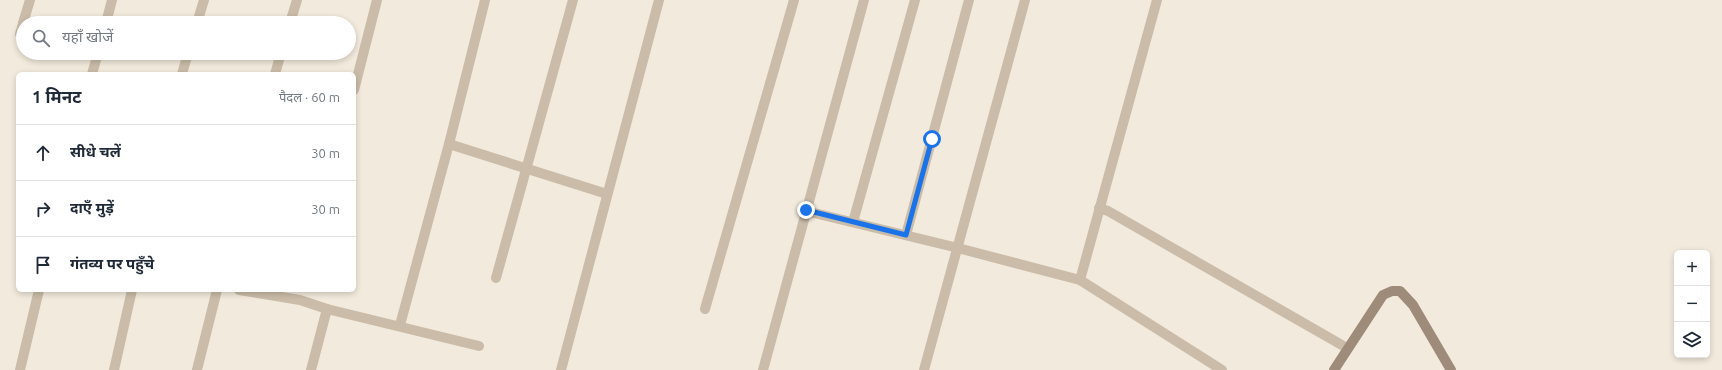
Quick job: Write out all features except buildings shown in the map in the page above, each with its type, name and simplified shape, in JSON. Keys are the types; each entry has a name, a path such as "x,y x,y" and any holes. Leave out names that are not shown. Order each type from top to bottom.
{"street":[{"path":"25,16 30,0"},
{"path":"108,16 112,0"},
{"path":"199,16 204,0"},
{"path":"292,16 297,0"},
{"path":"356,82 377,0"},
{"path":"400,325 486,0"},
{"path":"496,278 573,0"},
{"path":"561,370 659,0"},
{"path":"705,309 794,0"},
{"path":"763,370 864,0"},
{"path":"853,222 915,0"},
{"path":"906,235 969,0"},
{"path":"924,370 1025,0"},
{"path":"1080,280 1157,0"},
{"path":"93,72 96,60"},
{"path":"183,72 186,60"},
{"path":"276,72 279,60"},
{"path":"449,144 607,194"},
{"path":"1100,208 1108,211 1347,348"},
{"path":"806,210 1080,280 1222,370"},
{"path":"1334,370 1383,295 1392,291 1400,291 1414,305 1451,370"},
{"path":"20,370 39,292"},
{"path":"114,370 132,292"},
{"path":"198,370 217,292"},
{"path":"264,292 302,295 327,309 400,325 479,346"},
{"path":"311,370 327,309"}],"route":[{"path":"806,210 906,235 932,139"}]}
